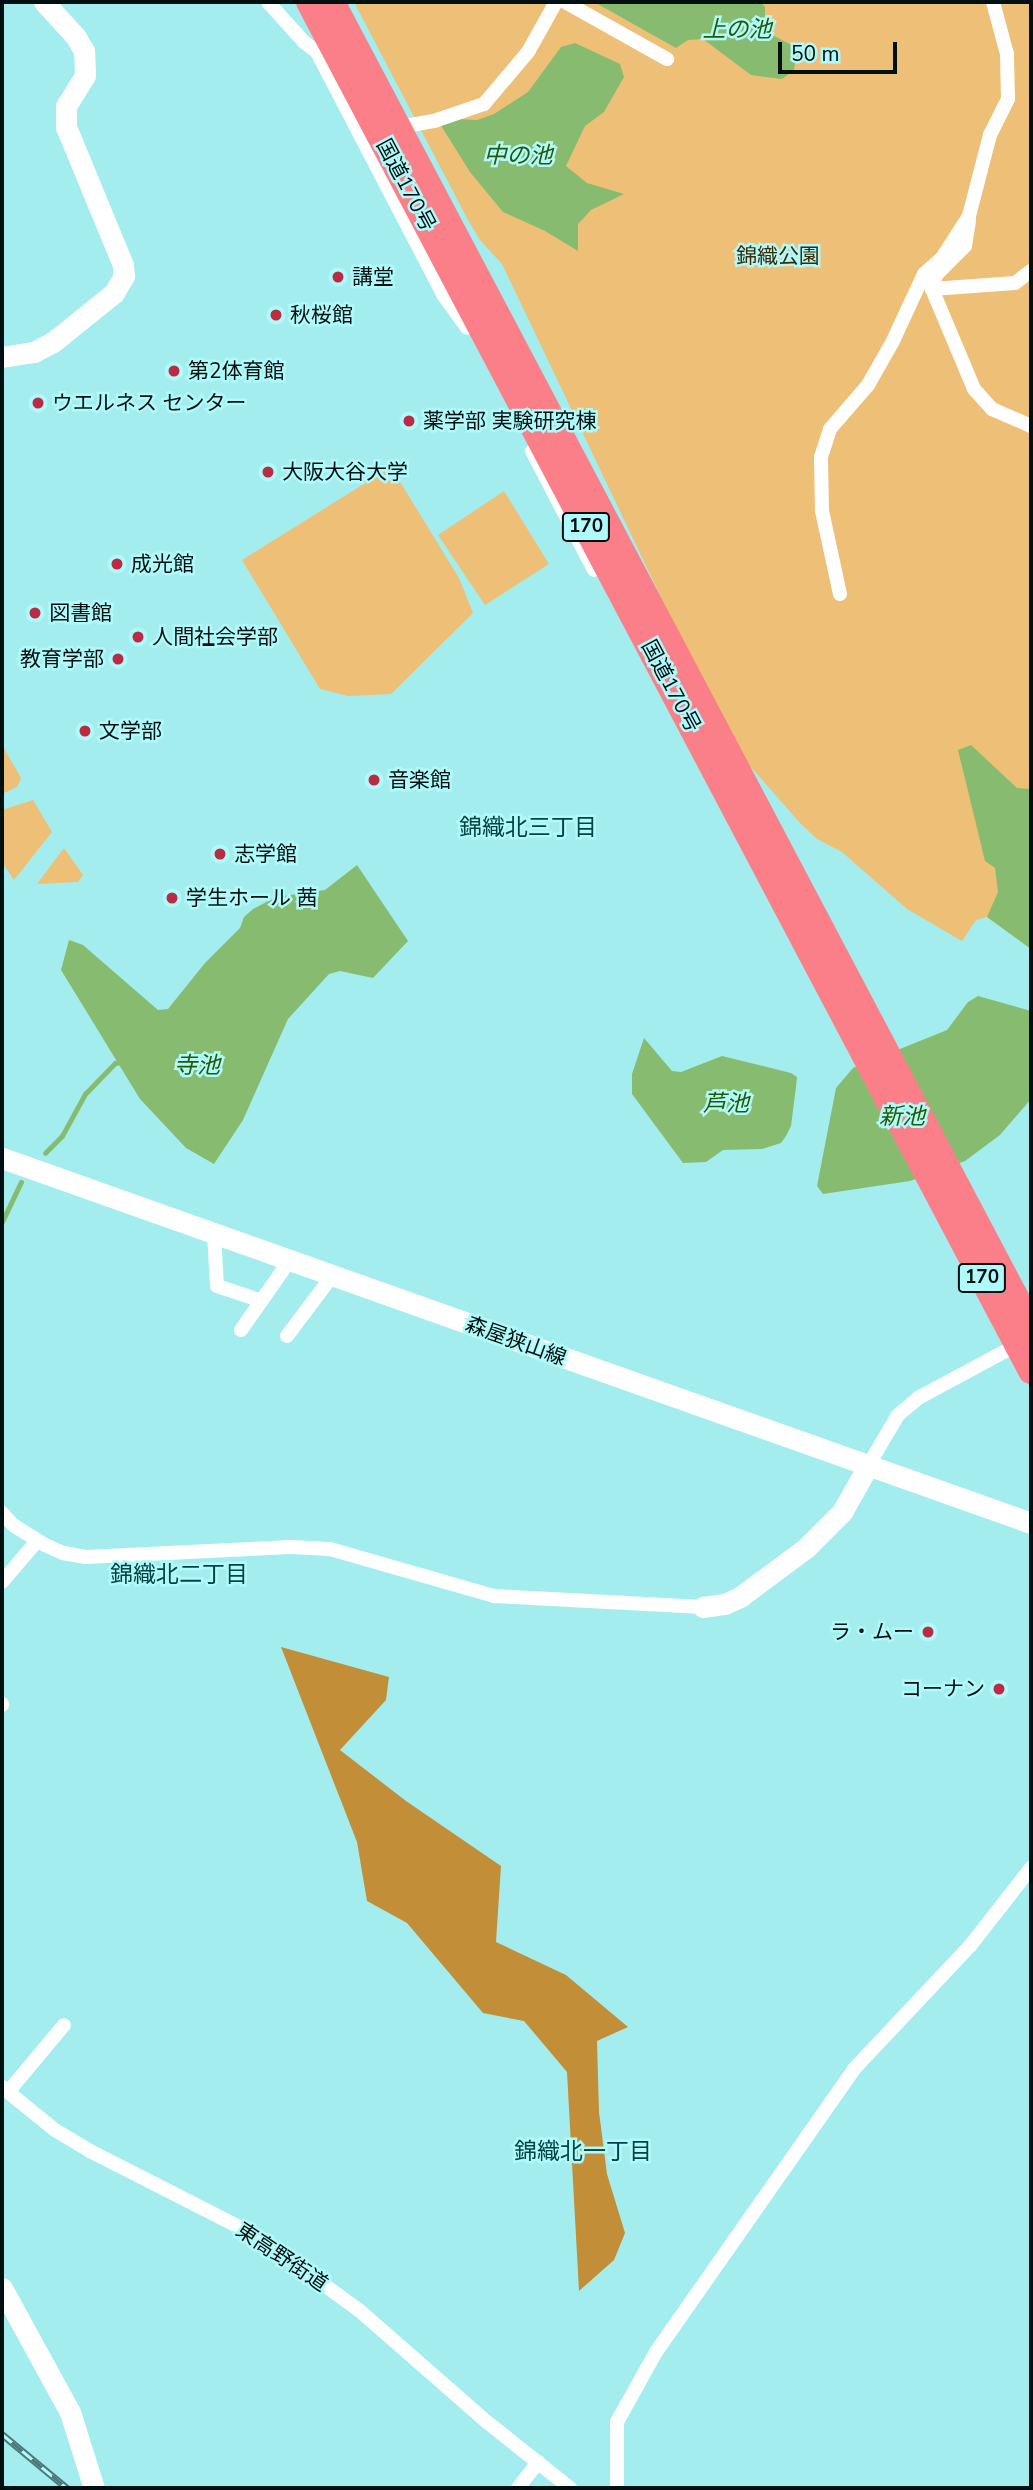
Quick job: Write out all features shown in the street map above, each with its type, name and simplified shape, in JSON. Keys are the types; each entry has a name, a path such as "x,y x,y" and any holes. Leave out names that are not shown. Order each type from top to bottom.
{"highway":[{"name":"国道170号","path":"309,2 608,563 874,1049 1024,1335 1031,1371"},
{"name":"国道170号","path":"332,2 608,563"}],"main road":[{"path":"2,357 34,352 53,342 114,293 124,276 123,265 66,127 66,106 85,75 84,51 76,37 44,2"},
{"name":"森屋狭山線","path":"2,1158 1031,1523"},
{"path":"702,1607 724,1604 748,1592 820,1537 842,1513 868,1466"},
{"path":"2,2288 70,2412 94,2488"}],"street":[{"path":"268,2 298,36 317,51 444,296 460,316 608,563"},
{"path":"411,125 434,121 484,104 528,52 556,2"},
{"path":"565,2 667,59"},
{"path":"993,2 1007,54 1007,99 990,135 969,216 965,246 936,275 932,289 974,389 992,409 1031,426"},
{"path":"840,594 822,511 821,457 830,429 868,385 911,306 924,274 942,258 969,216"},
{"path":"932,289 1015,283 1031,271"},
{"path":"214,1233 217,1286 262,1301"},
{"path":"241,1330 290,1260"},
{"path":"287,1336 333,1275"},
{"path":"868,1466 898,1415 918,1398 1024,1335"},
{"path":"2,1513 37,1541 63,1553 86,1557 291,1547 330,1549 494,1596 702,1607"},
{"path":"2,1582 37,1541"},
{"path":"617,2488 617,2422 656,2351 854,2069 970,1947 1031,1868"},
{"path":"5,2090 64,2025"},
{"name":"東高野街道","path":"5,2090 55,2130 90,2151 245,2230 283,2255 360,2311 570,2488"},
{"path":"518,2488 538,2462"}],"green space":[{"name":"錦織公園","path":"354,2 1031,2 1031,949 987,917 976,920 962,941 907,909 842,852 817,839 743,758 690,658 502,264 480,240 468,220"},
{"path":"391,467 459,578 473,613 391,694 348,696 320,689 242,560"},
{"path":"504,491 549,564 485,605 438,535"},
{"path":"2,745 21,778 17,787 2,794"},
{"path":"33,800 52,832 14,880 2,862 2,810"},
{"path":"64,848 83,875 78,882 37,884"}],"shaded area":[{"path":"281,1647 389,1677 386,1700 340,1750 406,1801 501,1866 496,1942 566,1975 628,2027 597,2041 599,2112 607,2174 625,2233 614,2260 579,2291 567,2072 524,2021 483,2013 407,1923 367,1901 357,1842"}],"water":[{"name":"上の池","path":"594,2 761,2 765,7 765,31 797,48 794,70 782,79 751,75 703,39 688,40 676,48"},
{"name":"中の池","path":"575,43 620,64 624,77 604,112 585,126 566,166 587,183 624,194 591,210 578,224 578,251 545,231 503,212 470,172 440,124 457,119 477,120 494,114 528,92 561,47"},
{"path":"971,745 1017,788 1031,789 1031,949 987,917 998,892 995,868 985,861 958,750"},
{"name":"寺池","path":"357,865 408,941 373,978 340,971 329,974 288,1019 243,1120 214,1164 186,1148 140,1099 61,970 69,940 83,945 158,1010 168,1009 205,963 240,928 244,917 253,909 276,897 325,890"},
{"name":"新池","path":"978,996 1031,1011 1031,1099 1000,1135 965,1161 910,1181 823,1194 817,1186 836,1088 853,1068 947,1030 968,1002"},
{"name":"芦池","path":"644,1038 672,1071 681,1072 722,1056 791,1073 797,1077 791,1126 781,1143 762,1149 723,1150 706,1162 683,1163 632,1094 632,1074"}],"waterway":[{"path":"45,1153 62,1136 85,1094 115,1063 122,1062"},
{"path":"2,1222 21,1182"}],"railway":[{"path":"2,2434 67,2488"}],"place":[{"name":"講堂","path":"338,277"},
{"name":"秋桜館","path":"276,315"},
{"name":"第2体育館","path":"174,371"},
{"name":"ウエルネス センター","path":"38,403"},
{"name":"薬学部 実験研究棟","path":"409,421"},
{"name":"大阪大谷大学","path":"268,472"},
{"name":"成光館","path":"117,564"},
{"name":"図書館","path":"35,613"},
{"name":"人間社会学部","path":"138,637"},
{"name":"教育学部","path":"118,659"},
{"name":"文学部","path":"85,731"},
{"name":"音楽館","path":"374,780"},
{"name":"志学館","path":"220,854"},
{"name":"学生ホール 茜","path":"172,898"},
{"name":"ラ・ムー","path":"928,1632"},
{"name":"コーナン","path":"999,1689"}],"district":[{"name":"錦織北三丁目","path":"528,828"},
{"name":"錦織北二丁目","path":"179,1575"},
{"name":"錦織北一丁目","path":"583,2152"}]}
